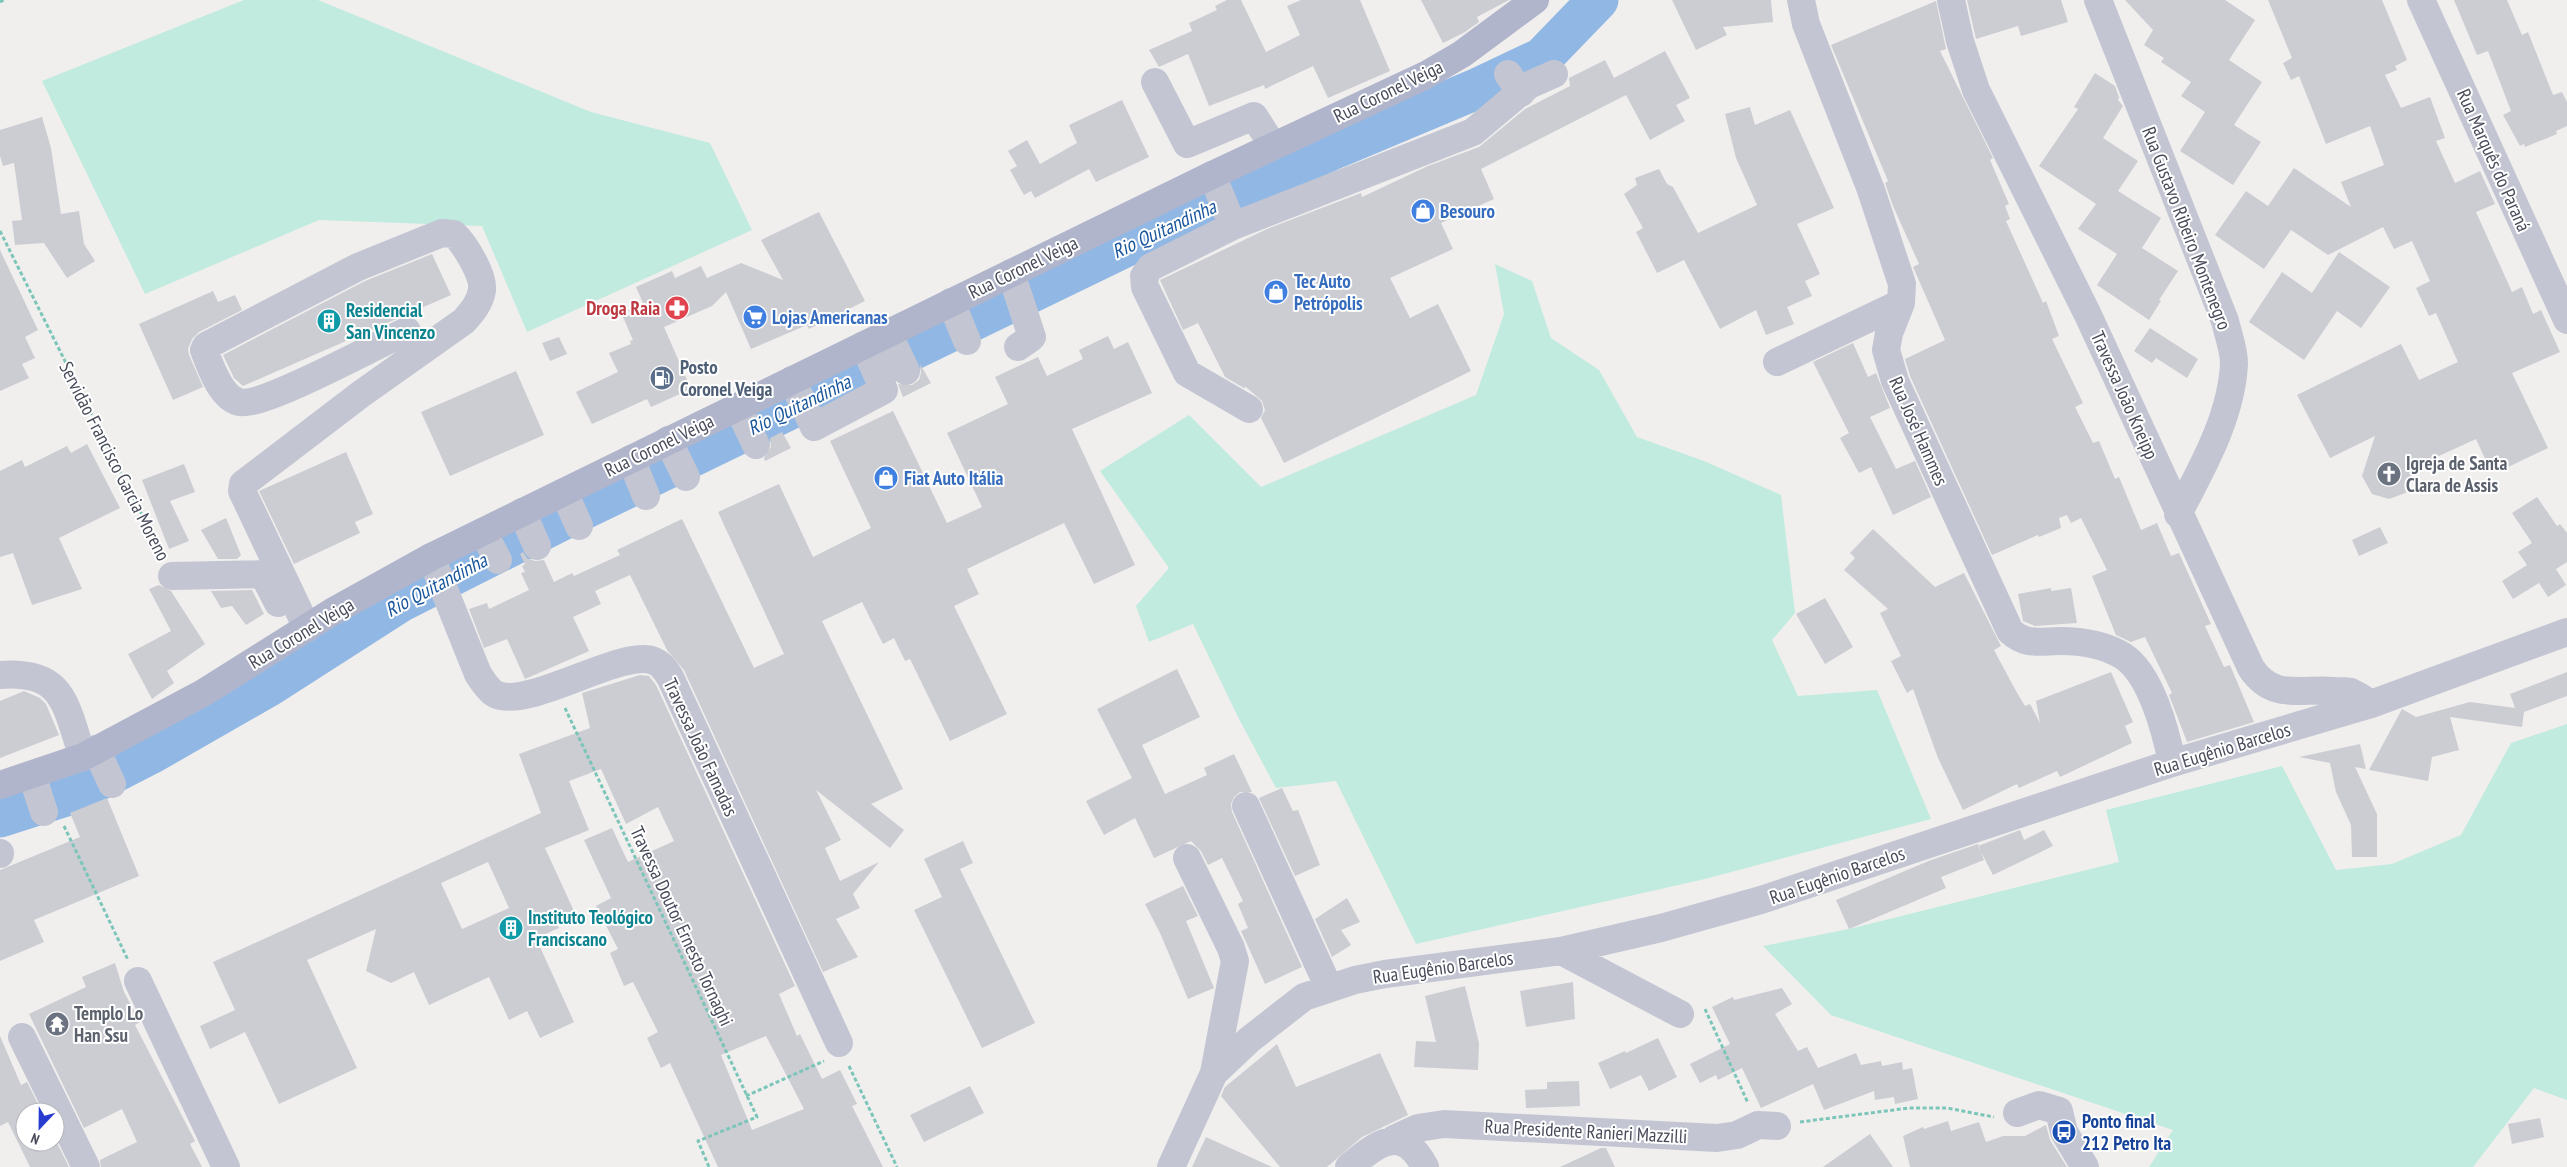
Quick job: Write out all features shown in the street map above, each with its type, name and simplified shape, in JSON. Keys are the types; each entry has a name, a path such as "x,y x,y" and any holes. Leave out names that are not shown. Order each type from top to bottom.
{"main road":[{"name":"Rua Coronel Veiga","path":"0,786 43,800 203,693 301,632 431,557 490,545 529,529 638,476 668,440 738,407 885,352 959,321 1014,282 1212,175 1426,74 1462,54 1535,0"}],"street":[{"name":"Rua José Hammes","path":"1801,0 1806,24 1888,233 1902,284 1901,303 1886,350 1895,381 2010,631 2026,642 2079,641 2123,656 2134,665 2154,702 2166,733 2172,763"},
{"name":"Travessa João Kneipp","path":"1951,0 1960,41 1976,90 2088,315 2178,514 2251,668 2260,681 2270,688 2283,691 2311,688 2350,692 2371,704"},
{"name":"Rua Gustavo Ribeiro Montenegro","path":"2098,0 2225,321 2234,362 2226,407 2203,463 2178,514"},
{"name":"Rua Marquês do Paraná","path":"2421,0 2567,320"},
{"path":"1249,409 1187,373 1145,287 1144,276 1151,267 1234,226 1473,132 1515,83 1529,85 1554,74"},
{"path":"1155,82 1187,144 1254,116 1273,146"},
{"path":"1212,175 1234,226"},
{"path":"301,632 242,491 243,484 361,394 464,321 476,308 482,289 479,275 464,244 454,234 442,233 358,267 257,317 206,346 204,350 228,396 239,402 253,401 289,388 407,331"},
{"path":"1014,282 1025,342"},
{"path":"1776,362 1901,303"},
{"path":"795,387 814,427 884,390 885,352"},
{"path":"738,407 756,445"},
{"path":"668,440 686,477"},
{"name":"Travessa João Famadas","path":"431,557 478,674 488,688 497,695 520,695 555,686 638,658 654,661 661,665 670,677 839,1043"},
{"name":"Servidão Francisco Garcia Moreno","path":"172,576 263,574 301,632"},
{"name":"Rua Eugênio Barcelos","path":"1171,1167 1214,1073 1249,1040 1304,998 1329,988 1385,974 1561,951 1660,928 1761,900 2172,763 2371,704 2567,632"},
{"path":"0,675 20,674 39,677 54,686 99,764"},
{"path":"1246,806 1329,988"},
{"path":"1187,858 1231,948 1235,961 1214,1073"},
{"path":"1561,951 1680,1014"},
{"path":"138,981 226,1167"},
{"path":"22,1037 86,1167"},
{"path":"2017,1113 2039,1105 2058,1111 2064,1132 2085,1167"},
{"name":"Rua Presidente Ranieri Mazzilli","path":"1349,1167 1374,1146 1418,1128 1444,1124 1717,1138 1737,1135 1767,1125"},
{"path":"1394,1139 1406,1142 1420,1157 1425,1167"}],"path":[{"path":"0,2 4,0"},
{"name":"Servidão Francisco Garcia Moreno","path":"0,231 172,576"},
{"name":"Travessa Doutor Ernesto Tornaghi","path":"561,701 757,1117 698,1141 710,1167"},
{"path":"43,800 138,981"},
{"path":"1680,1014 1706,1009 1767,1125 1909,1108 1947,1108 1987,1117 2017,1113"},
{"path":"746,1096 826,1060 839,1043 897,1167"}],"green space":[{"path":"244,0 318,0 591,112 710,143 752,230 527,332 482,226 319,220 145,294 42,81"},
{"path":"1495,264 1532,281 1551,338 1599,370 1637,437 1704,461 1781,495 1795,613 1772,640 1798,696 1877,690 1931,819 1705,879 1416,944 1336,781 1276,788 1239,719 1193,624 1149,642 1136,606 1169,568 1100,471 1189,415 1261,487 1476,395 1504,314"},
{"path":"2567,724 2567,1100 2534,1088 2473,1167 2149,1167 2173,1130 1831,1015 1763,946 1849,929 2119,862 2106,810 2282,766 2336,870 2392,864 2461,835 2511,743"}],"building":[{"path":"1227,0 1241,0 1266,52 1300,35 1287,6 1301,0 1360,0 1390,71 1328,98 1313,66 1265,89 1264,85 1209,106 1188,54 1159,67 1149,50 1192,31 1189,23 1217,10 1215,6"},
{"path":"1421,0 1509,0 1477,17 1479,22 1465,32 1443,43"},
{"path":"1672,0 1771,0 1773,22 1723,27 1727,35 1696,50"},
{"path":"1967,0 2061,0 2068,22 2021,36 2018,26 1976,39"},
{"path":"2125,0 2225,0 2255,20 2229,60 2262,82 2234,125 2261,142 2233,185 2180,151 2205,112 2181,96 2191,82 2161,62 2164,58 2144,45 2153,30"},
{"path":"2268,0 2382,0 2407,60 2395,66 2397,70 2385,75 2401,108 2430,97 2445,138 2436,141 2455,183 2480,171 2495,204 2476,212 2512,292 2522,287 2533,314 2541,310 2560,352 2512,373 2548,448 2502,470 2495,457 2486,461 2476,439 2417,466 2408,492 2389,499 2372,494 2362,476 2375,436 2330,458 2297,395 2401,344 2419,380 2458,362 2436,313 2429,316 2416,288 2430,281 2412,241 2394,249 2383,227 2328,255 2291,230 2264,269 2215,235 2246,191 2268,206 2294,168 2351,207 2341,182 2384,165 2370,126 2326,144 2299,76 2291,80 2283,63 2292,58"},
{"path":"2454,0 2507,0 2522,35 2528,32 2553,95 2562,92 2567,102 2567,126 2556,131 2557,134 2525,147 2524,144 2520,146 2503,115 2511,111 2488,51 2477,55"},
{"path":"1936,1 1946,49 1940,51 1993,158 1990,160 2009,204 2005,206 2010,219 2006,221 2043,303 2046,301 2059,336 2052,339 2083,403 2075,407 2093,443 2099,441 2115,479 2119,477 2141,530 2157,523 2171,556 2179,553 2211,624 2205,626 2224,667 2230,665 2254,722 2187,742 2169,695 2172,693 2145,637 2131,642 2116,635 2092,576 2107,570 2081,518 2071,523 2067,515 2059,518 2061,528 2039,537 2038,535 1992,555 1910,376 1905,359 1945,340 1913,267 1919,264 1893,206 1885,183 1888,181 1831,45"},
{"path":"1665,51 1690,98 1676,105 1685,121 1650,140 1626,95 1481,169 1494,199 1441,223 1453,249 1390,278 1410,318 1438,304 1471,371 1284,463 1261,418 1265,410 1262,401 1246,387 1244,388 1225,377 1198,323 1183,330 1160,280 1267,229 1361,193 1362,197 1428,166 1479,147 1525,109 1570,86 1569,78 1605,60 1614,78"},
{"path":"2095,73 2115,86 2119,97 2118,100 2123,106 2103,138 2138,161 2118,191 2161,218 2142,248 2178,271 2159,300 2161,301 2149,320 2097,285 2117,254 2078,229 2096,204 2039,166 2078,109 2074,107"},
{"path":"1122,100 1149,157 1096,182 1089,169 1035,198 1031,191 1024,195 1010,170 1017,166 1008,151 1027,140 1040,164 1077,143 1069,125"},
{"path":"1750,107 1755,125 1790,110 1834,208 1797,224 1820,274 1805,281 1812,296 1787,307 1794,324 1766,335 1756,310 1720,329 1684,260 1657,273 1636,232 1643,228 1624,194 1637,185 1635,178 1659,169 1667,184 1673,187 1698,233 1757,205 1736,158 1725,114"},
{"path":"42,117 51,148 61,214 79,211 84,244 95,261 67,278 44,243 15,245 12,221 22,220 14,163 3,166 0,156 0,130"},
{"path":"819,212 865,301 809,329 807,325 751,349 726,292 712,306 664,327 691,389 651,407 647,399 592,424 576,392 618,372 609,353 631,344 630,341 633,340 623,317 630,315 628,310 643,303 636,287 672,271 675,278 701,266 707,278 741,263 783,280 761,240"},
{"path":"0,250 38,330 25,337 35,358 22,364 29,378 0,391"},
{"path":"2339,252 2390,287 2361,328 2337,311 2304,360 2249,322 2282,272 2312,293"},
{"name":"Residencial San Vincenzo","path":"432,254 451,295 243,386 234,378 223,355 365,281"},
{"path":"213,291 218,302 235,295 242,310 199,332 192,339 188,349 189,355 203,387 173,400 139,324"},
{"path":"2150,328 2198,359 2187,378 2156,358 2152,363 2134,351"},
{"path":"1108,336 1114,349 1128,342 1152,393 1072,429 1135,565 1094,584 1064,523 967,569 979,594 954,606 1007,714 950,741 910,659 905,661 894,638 883,644 862,602 822,621 903,789 871,804 904,830 890,848 816,790 841,840 825,848 840,881 879,862 853,894 860,908 836,919 858,957 823,972 684,670 667,650 630,575 595,591 601,604 573,617 589,651 525,679 507,639 484,648 469,609 487,603 489,609 529,590 521,573 525,572 522,566 525,564 520,554 523,552 527,558 535,561 544,560 554,582 572,573 574,576 620,555 617,550 682,519 754,668 784,654 718,512 779,484 813,557 871,528 830,441 893,411 947,523 982,507 947,433 1008,404 995,377 1038,357 1047,376 1083,359 1079,350"},
{"path":"559,337 567,354 550,361 542,343"},
{"path":"1853,343 1868,377 1876,373 1890,408 1870,417 1896,469 1915,461 1931,497 1893,515 1871,467 1859,473 1840,438 1849,433 1813,362"},
{"path":"920,364 931,383 903,397 898,384 912,385 919,380 921,373"},
{"path":"516,371 544,435 450,476 421,412"},
{"path":"782,432 791,448 765,461 764,458 771,447 770,438"},
{"path":"87,444 120,508 59,538 82,589 32,605 13,553 0,557 0,471 22,460 25,467 67,446 71,453"},
{"path":"346,452 373,514 355,522 360,533 294,564 259,491"},
{"path":"184,464 195,492 170,501 189,541 169,549 142,480"},
{"path":"2537,497 2557,526 2560,524 2567,533 2567,562 2556,569 2566,585 2548,597 2539,583 2513,599 2502,581 2527,565 2518,552 2532,543 2512,513"},
{"path":"226,518 241,555 237,559 218,559 201,530"},
{"path":"2380,527 2388,543 2359,556 2352,540"},
{"path":"1873,529 1935,587 1964,573 2001,646 1994,650 2025,706 2030,704 2040,723 2036,701 2111,672 2133,722 2125,726 2132,743 2060,777 2057,771 2019,788 2017,784 1963,810 1938,758 1913,689 1907,693 1891,661 1901,656 1880,613 1888,609 1844,570 1855,558 1850,553"},
{"path":"159,585 171,591 205,644 167,671 174,683 152,699 128,654 171,631 149,589"},
{"path":"2051,588 2051,591 2071,588 2077,623 2035,626 2023,621 2018,594"},
{"path":"252,590 264,614 246,625 232,606 221,608 211,591"},
{"path":"1825,598 1853,647 1825,664 1796,614"},
{"path":"1177,669 1200,717 1142,745 1165,794 1207,775 1204,768 1234,754 1252,792 1240,792 1234,797 1231,804 1232,812 1302,967 1265,984 1241,931 1248,928 1238,904 1243,901 1222,858 1208,865 1201,851 1191,841 1154,858 1135,818 1104,835 1086,801 1132,778 1097,709"},
{"path":"2567,672 2567,696 2524,712 2522,727 2450,717 2459,750 2432,757 2428,781 2369,770 2402,709 2416,717 2470,702 2515,708 2510,694"},
{"path":"640,675 649,676 656,685 795,986 779,994 797,1036 800,1034 822,1079 840,1070 857,1104 852,1106 883,1167 718,1167 670,1063 661,1068 647,1038 658,1032 633,982 624,986 610,953 618,949 596,906 611,898 584,840 612,828 628,862 674,841 658,807 626,824 601,769 569,781 589,830 545,848 574,911 555,919 559,928 536,938 574,1022 540,1038 527,1011 509,1020 489,977 429,1005 414,972 391,983 366,971 376,929 307,960 357,1068 279,1104 245,1032 210,1049 200,1026 235,1010 213,962 541,813 519,754 590,728 582,693","holes":["488,862 509,908 462,929 441,883","766,1036 804,1109 752,1130 721,1055"]},
{"path":"24,691 40,698 46,704 59,735 0,758 0,701"},
{"path":"2360,744 2366,769 2355,767 2377,814 2377,857 2352,857 2351,825 2336,792 2330,763 2299,757"},
{"path":"1282,788 1293,811 1298,810 1320,865 1295,876 1259,798"},
{"path":"107,798 139,876 34,920 44,942 0,961 0,870 80,837 70,813"},
{"path":"2020,830 2024,840 2044,830 2053,846 1993,875 1978,846"},
{"path":"963,841 973,863 960,869 1035,1023 982,1048 914,910 942,897 924,859"},
{"path":"1978,844 1984,860 1941,877 1946,888 1849,929 1836,900 1931,860"},
{"path":"1183,886 1198,916 1186,921 1214,988 1188,999 1160,933 1145,904"},
{"path":"1347,898 1360,922 1341,930 1351,945 1332,957 1315,919"},
{"path":"115,963 124,992 140,1022 135,1025 195,1141 190,1144 202,1167 101,1167 100,1160 137,1142 122,1109 84,1128 29,1014 86,987 82,977"},
{"path":"1573,982 1575,1019 1526,1027 1520,991"},
{"path":"1465,986 1479,1043 1478,1070 1414,1067 1416,1041 1436,1042 1425,996"},
{"path":"1782,988 1792,1004 1775,1014 1798,1051 1807,1047 1818,1068 1856,1053 1861,1065 1881,1061 1882,1066 1902,1062 1903,1070 1912,1068 1918,1099 1895,1104 1894,1097 1875,1100 1874,1091 1824,1110 1813,1084 1761,1108 1742,1068 1718,1080 1716,1075 1700,1083 1690,1064 1730,1044 1712,1007 1733,997 1734,1000"},
{"path":"0,1036 21,1085 27,1082 37,1102 15,1102 15,1136 8,1122 0,1126"},
{"path":"1658,1038 1677,1077 1649,1091 1641,1075 1610,1089 1598,1063 1625,1051 1626,1053"},
{"path":"1277,1044 1296,1087 1380,1053 1408,1115 1362,1137 1327,1167 1280,1167 1221,1096 1225,1087"},
{"path":"1579,1081 1580,1106 1526,1108 1525,1090 1547,1089 1547,1082"},
{"path":"970,1086 984,1113 924,1142 910,1115"},
{"path":"2540,1118 2544,1137 2512,1144 2508,1124"},
{"path":"1948,1121 1951,1131 1979,1122 1986,1142 2003,1136 2025,1136 2046,1125 2050,1140 2067,1167 1910,1167 1903,1136 1923,1127 1924,1129"},
{"path":"1870,1134 1893,1167 1823,1167"},
{"path":"1206,1137 1272,1167 1192,1167"},
{"path":"1601,1148 1606,1148 1615,1167 1560,1167"},
{"path":"23,1152 62,1152 69,1167 30,1167"}],"waterway":[{"name":"Rio Quitandinha","path":"0,817 72,794 152,753 269,686 400,602 584,509 1193,214 1336,148 1474,90 1542,58 1598,0"}],"place":[{"name":"Besouro","path":"1423,211"},
{"name":"Tec Auto Petrópolis","path":"1276,292"},
{"name":"Droga Raia","path":"677,308"},
{"name":"Lojas Americanas","path":"755,317"},
{"name":"Residencial San Vincenzo","path":"329,321"},
{"name":"Posto Coronel Veiga","path":"662,378"},
{"name":"Igreja de Santa Clara de Assis","path":"2389,474"},
{"name":"Fiat Auto Itália","path":"886,478"},
{"name":"Instituto Teológico Franciscano","path":"511,928"},
{"name":"Templo Lo Han Ssu","path":"57,1024"},
{"name":"Ponto final 212 Petro Ita","path":"2064,1132"}]}
